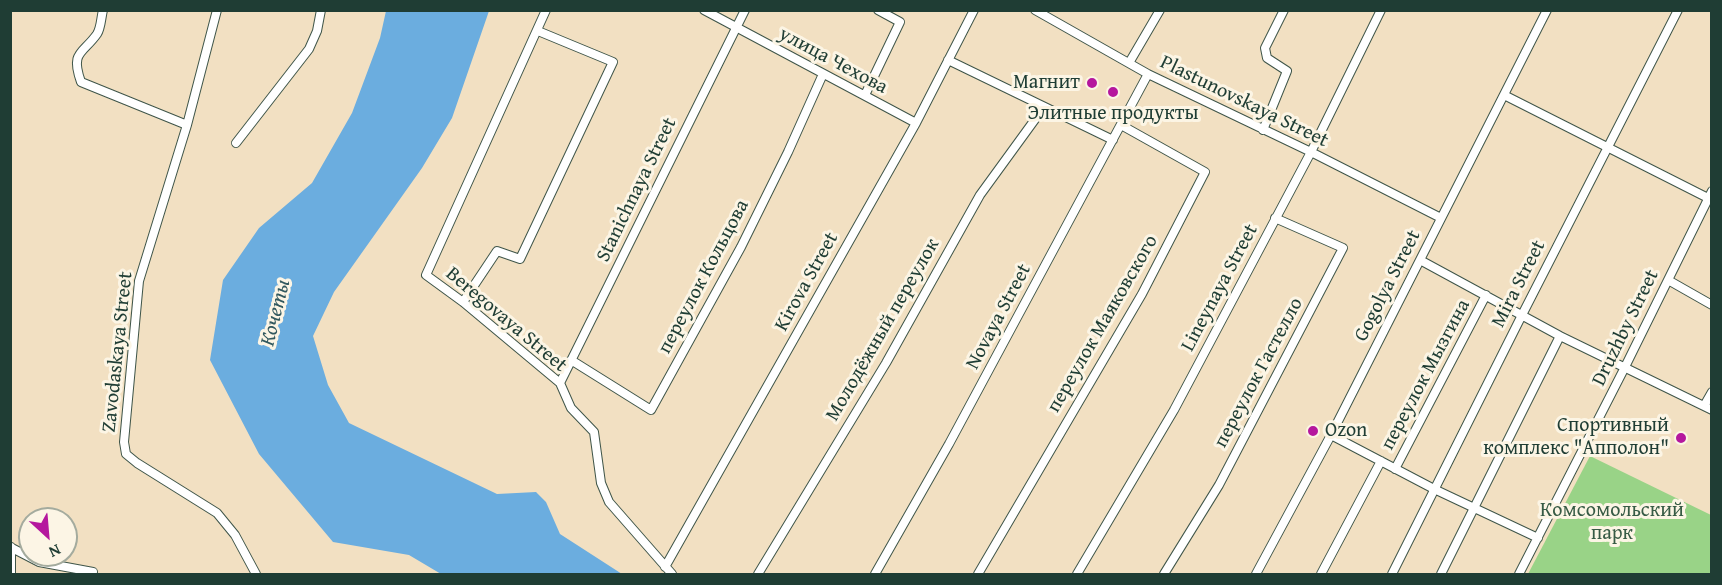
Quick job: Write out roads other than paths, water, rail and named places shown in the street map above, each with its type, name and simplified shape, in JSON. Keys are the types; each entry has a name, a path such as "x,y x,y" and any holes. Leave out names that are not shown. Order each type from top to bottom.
{"street":[{"path":"103,10 98,33 80,51 77,64 81,81 187,125"},
{"name":"Zavodaskaya Street","path":"217,10 187,125 139,281 124,442 126,454 137,463 217,513 235,535 256,574"},
{"path":"236,143 309,49 317,31 321,10"},
{"name":"Beregovaya Street","path":"546,10 426,276 463,302 560,383 571,408 594,432 601,483 609,502 672,574"},
{"name":"улица Чехова","path":"704,10 916,123"},
{"name":"Stanichnaya Street","path":"560,383 745,10"},
{"path":"865,95 900,22 878,10"},
{"name":"Kirova Street","path":"665,567 916,123 974,10"},
{"name":"Plastunovskaya Street","path":"1035,10 1148,74 1311,152 1441,218"},
{"path":"1129,63 1160,10"},
{"path":"1263,130 1287,71 1267,58 1265,48 1284,10"},
{"name":"Lineynaya Street","path":"1077,574 1174,410 1311,152 1381,10"},
{"name":"Gogolya Street","path":"1256,574 1331,435 1547,10"},
{"name":"Mira Street","path":"1392,574 1678,10"},
{"path":"463,302 497,250 520,259 613,62 538,31"},
{"path":"948,60 1113,140"},
{"name":"переулок Кольцова","path":"571,360 651,410 746,237 823,74"},
{"name":"Novaya Street","path":"875,574 949,444 1148,74"},
{"path":"1504,95 1609,148 1710,195"},
{"name":"Молодёжный переулок","path":"758,574 886,363 980,195 1044,107"},
{"name":"переулок Маяковского","path":"978,574 1142,294 1206,172 1121,125"},
{"name":"Druzhby Street","path":"1519,574 1710,195"},
{"name":"переулок Гастелло","path":"1164,574 1219,485 1343,249 1275,218"},
{"path":"1420,260 1624,369 1708,408 1712,392"},
{"path":"1668,280 1712,305"},
{"name":"переулок Мызгина","path":"1395,469 1486,296"},
{"path":"1441,574 1560,336"},
{"path":"1331,435 1434,489 1538,538"},
{"name":"переулок Мызгина","path":"1321,574 1381,461"},
{"path":"11,574 11,547 39,562 93,572"}],"water":[{"name":"Кочеты","path":"386,11 489,11 452,118 422,168 334,292 313,336 328,385 349,423 497,494 536,492 546,502 560,534 622,574 441,574 409,555 333,542 259,454 210,360 223,280 259,228 312,183 352,113 380,38"}],"place":[{"name":"Магнит","path":"1092,83"},
{"name":"Элитные продукты","path":"1113,92"},
{"name":"Ozon","path":"1313,431"},
{"name":"Спортивный комплекс \"Апполон\"","path":"1681,438"}],"park label":[{"name":"Комсомольский парк","path":"1612,522"}]}
